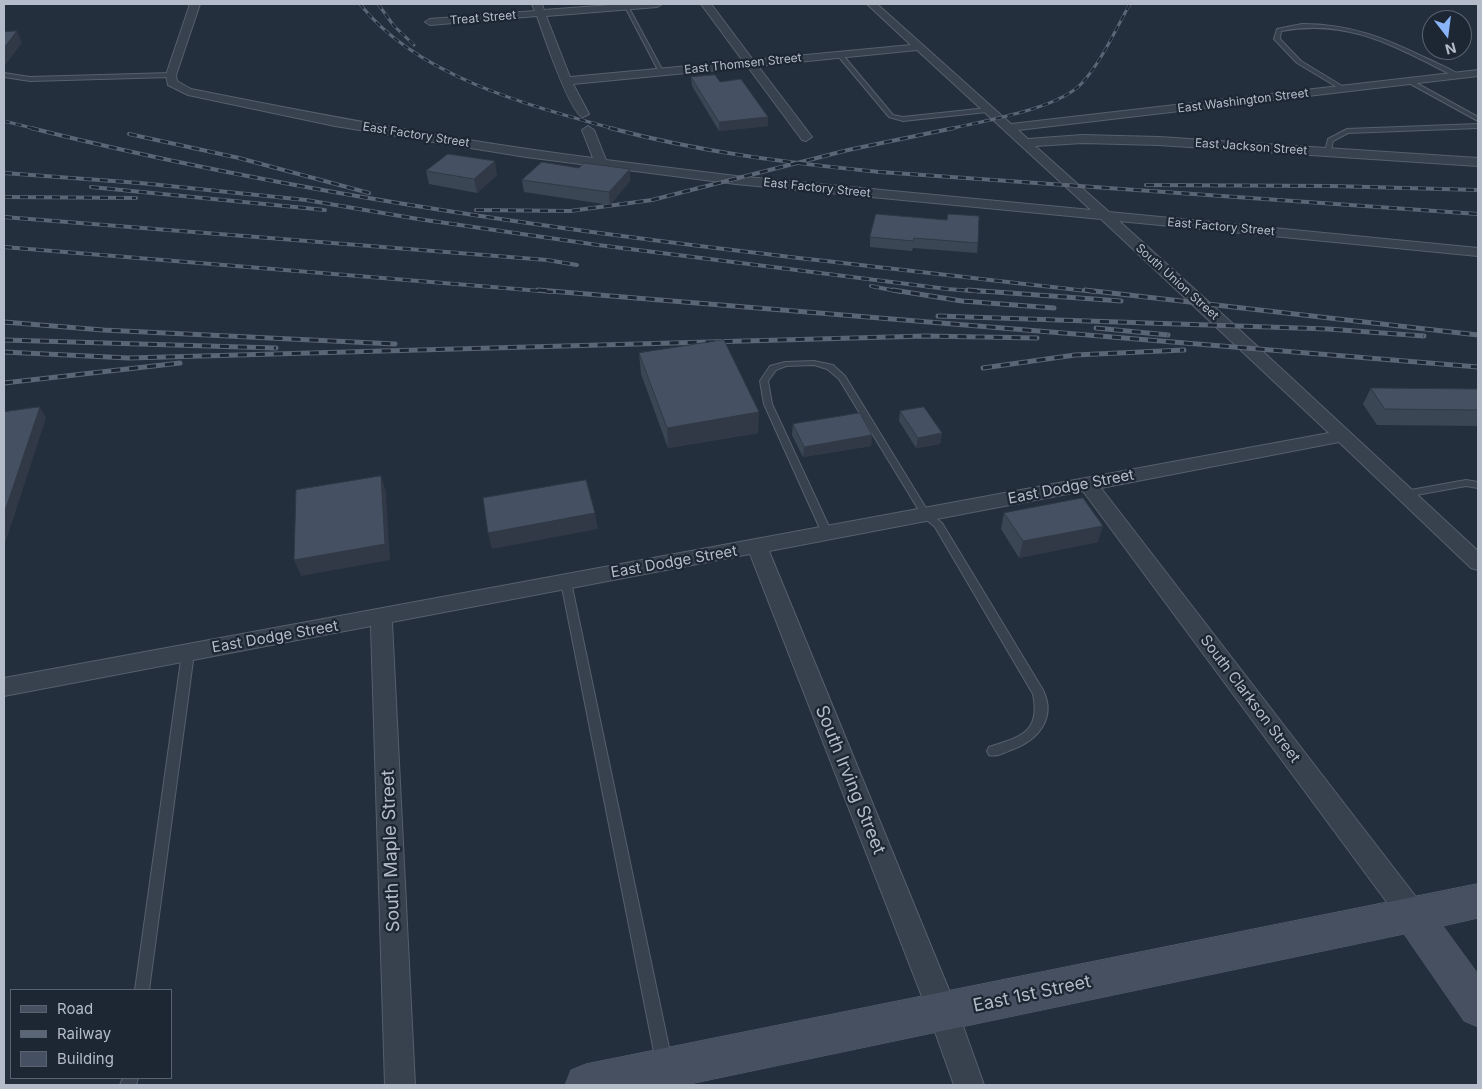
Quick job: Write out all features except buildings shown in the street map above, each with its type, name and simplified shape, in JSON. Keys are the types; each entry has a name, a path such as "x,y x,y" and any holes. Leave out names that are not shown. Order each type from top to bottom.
{"main road":[{"name":"East 1st Street","path":"586,1085 1478,901"},
{"path":"1413,915 1478,1007"}],"street":[{"path":"171,74 195,4"},
{"name":"Treat Street","path":"430,22 539,9 656,4"},
{"path":"706,4 806,137"},
{"name":"South Union Street","path":"872,4 1225,325 1478,564"},
{"path":"539,9 566,81 583,114"},
{"name":"East Thomsen Street","path":"566,81 919,48"},
{"name":"East Washington Street","path":"1008,128 1478,73"},
{"name":"East Factory Street","path":"171,74 172,83 188,92 335,122 428,138 601,162 736,180 1478,252"},
{"path":"588,130 601,162"},
{"name":"East Jackson Street","path":"1024,143 1110,140 1478,162"},
{"path":"1040,210 1057,209 1071,205 1077,199 1078,192"},
{"name":"East Dodge Street","path":"4,687 381,618 1343,436"},
{"name":"South Clarkson Street","path":"1087,484 1413,915"},
{"name":"South Irving Street","path":"757,547 943,1012 969,1085"},
{"name":"South Maple Street","path":"381,618 400,1085"}],"lane":[{"path":"626,6 662,72"},
{"path":"1344,89 1309,69 1286,52 1277,39 1280,30 1294,26 1316,24 1341,26 1385,41 1456,76"},
{"path":"840,55 891,116 903,119 987,110"},
{"path":"4,75 30,78 171,74"},
{"path":"1409,81 1478,118"},
{"path":"1328,152 1330,140 1347,131 1478,126"},
{"path":"827,533 768,404 764,381 773,368 785,364 814,363 830,367 842,378 926,515 939,525 1039,694 1043,706 1042,719 1037,728 1026,738 1011,747 993,751"},
{"path":"1404,494 1466,483 1478,485"},
{"path":"566,582 666,1068"},
{"path":"142,989 188,653"}],"railway":[{"path":"360,4 384,29 412,51 443,69 477,85 512,98 615,129"},
{"path":"378,4 394,26 414,45"},
{"path":"949,129 1020,113 1039,107 1071,92 1082,83 1096,65 1130,4"},
{"path":"4,121 36,129"},
{"path":"31,128 162,159 294,185 427,208 560,228 694,245 1096,292"},
{"path":"610,128 677,144 797,163"},
{"path":"797,163 848,150 954,128"},
{"path":"129,134 239,158 369,193"},
{"path":"476,210 570,211 652,200 797,163"},
{"path":"797,163 880,172 1478,214"},
{"path":"4,173 140,183 306,200 418,219 598,245 947,289 987,292"},
{"path":"1146,185 1332,186 1478,190"},
{"path":"91,187 325,210"},
{"path":"4,197 136,198"},
{"path":"4,217 547,260 577,265"},
{"path":"4,247 553,292"},
{"path":"871,286 901,292"},
{"path":"538,290 1478,367"},
{"path":"893,290 962,301 1054,308"},
{"path":"968,290 1121,301"},
{"path":"1085,290 1478,335"},
{"path":"938,316 1328,329 1424,336"},
{"path":"4,322 103,330 395,344"},
{"path":"1096,328 1168,335"},
{"path":"4,352 129,358 926,336 1037,338"},
{"path":"4,340 276,348"},
{"path":"983,368 1075,355 1184,350"},
{"path":"4,383 180,363"}]}
